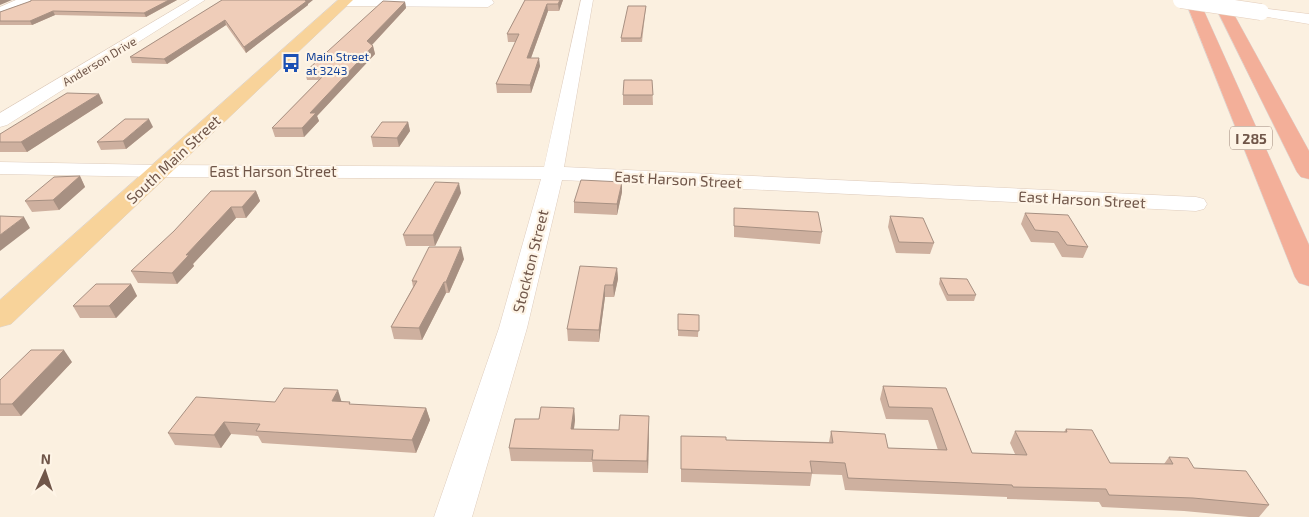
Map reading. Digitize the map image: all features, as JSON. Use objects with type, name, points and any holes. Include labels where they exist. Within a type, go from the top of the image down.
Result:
[{"type":"highway","name":"I 285","points":[[1192,0],[1309,277]]},
{"type":"highway","name":"I 285","points":[[1219,0],[1309,172]]},
{"type":"main road","name":"South Main Street","points":[[0,317],[345,1]]},
{"type":"street","points":[[0,12],[27,0]]},
{"type":"street","name":"Anderson Drive","points":[[0,121],[199,0]]},
{"type":"street","name":"Stockton Street","points":[[453,517],[513,328],[553,173],[587,0]]},
{"type":"street","points":[[1181,0],[1309,18]]},
{"type":"street","points":[[345,1],[488,3]]},
{"type":"street","name":"East Harson Street","points":[[0,168],[160,171],[553,173],[1196,204]]},
{"type":"building","points":[[31,0],[169,0],[144,13],[53,11],[30,21],[0,21],[0,12]]},
{"type":"building","points":[[222,0],[307,1],[244,47],[225,20],[164,59],[130,57]]},
{"type":"building","points":[[525,0],[560,0],[558,4],[547,4],[527,58],[539,58],[530,85],[496,84],[519,34],[507,34]]},
{"type":"building","points":[[383,1],[405,2],[367,41],[373,46],[310,113],[316,113],[302,128],[272,128],[327,72],[305,72]]},
{"type":"building","points":[[628,6],[646,6],[641,38],[621,38]]},
{"type":"building","points":[[624,80],[652,80],[653,95],[623,95]]},
{"type":"building","points":[[67,93],[99,94],[21,142],[0,142],[0,134]]},
{"type":"building","points":[[125,119],[149,119],[123,141],[97,142]]},
{"type":"building","points":[[382,122],[408,122],[397,138],[371,137]]},
{"type":"building","points":[[80,176],[53,200],[25,201],[54,177]]},
{"type":"building","points":[[581,180],[622,182],[617,204],[574,202]]},
{"type":"building","points":[[435,182],[459,183],[433,235],[403,235]]},
{"type":"building","points":[[211,191],[256,191],[242,207],[231,207],[186,255],[189,255],[172,273],[131,271],[174,231]]},
{"type":"building","points":[[734,208],[818,212],[822,232],[734,226]]},
{"type":"building","points":[[1025,213],[1068,215],[1088,247],[1067,245],[1058,232],[1035,230]]},
{"type":"building","points":[[0,216],[24,217],[0,235]]},
{"type":"building","points":[[890,216],[923,218],[934,243],[899,242]]},
{"type":"building","points":[[429,247],[461,247],[446,282],[444,282],[419,328],[391,327],[417,281],[412,281]]},
{"type":"building","points":[[580,266],[617,268],[613,285],[605,285],[599,330],[567,329]]},
{"type":"building","points":[[940,278],[967,279],[976,295],[948,295]]},
{"type":"building","points":[[96,284],[131,284],[109,306],[73,306]]},
{"type":"building","points":[[678,314],[699,315],[699,331],[678,330]]},
{"type":"building","points":[[31,350],[64,350],[12,404],[0,404],[0,380]]},
{"type":"building","points":[[883,386],[946,388],[972,453],[1027,455],[1015,431],[1067,432],[1066,429],[1092,430],[1110,463],[1173,464],[1169,457],[1188,458],[1194,468],[1246,471],[1269,505],[1193,498],[1109,495],[1106,489],[1013,487],[1012,485],[848,478],[845,463],[810,461],[812,473],[681,469],[681,436],[726,437],[726,440],[833,443],[831,431],[885,434],[888,448],[947,450],[932,408],[889,407]]},
{"type":"building","points":[[284,388],[338,390],[332,401],[350,402],[349,404],[426,408],[412,440],[256,431],[260,424],[224,422],[214,435],[168,433],[196,397],[275,402]]},
{"type":"building","points":[[541,407],[574,408],[571,429],[619,430],[620,415],[649,416],[647,461],[592,460],[593,450],[509,448],[515,419],[539,419]]},
{"type":"place","name":"Main Street at 3243","points":[[291,63]]}]
